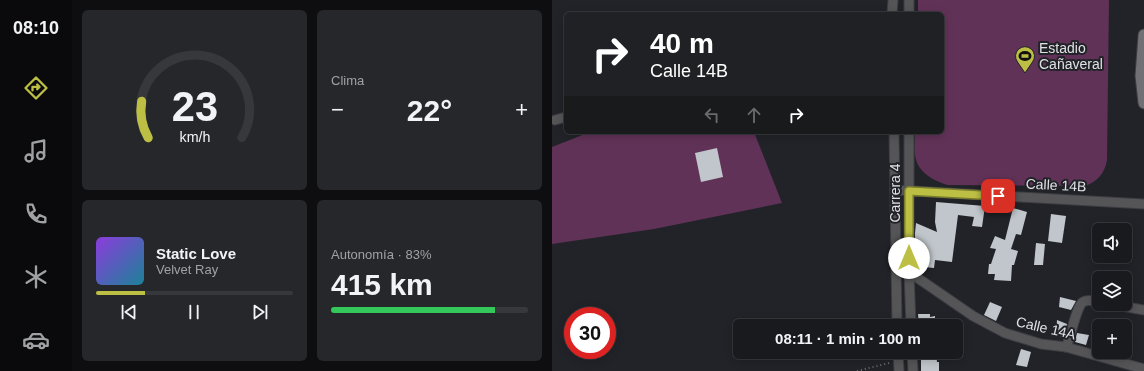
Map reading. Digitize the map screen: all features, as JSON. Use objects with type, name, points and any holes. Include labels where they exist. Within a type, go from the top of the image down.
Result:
[{"type":"main road","points":[[1144,35],[1141,76],[1144,103]]},
{"type":"street","points":[[892,12],[893,0]]},
{"type":"street","points":[[909,0],[909,12]]},
{"type":"street","points":[[555,120],[564,118]]},
{"type":"street","name":"Carrera 4","points":[[894,134],[897,319]]},
{"type":"street","name":"Carrera 4","points":[[909,134],[909,272],[911,319]]},
{"type":"street","name":"Calle 14B","points":[[895,190],[1144,204]]},
{"type":"street","name":"Calle 14A","points":[[909,272],[973,316],[1005,333],[1041,344],[1066,347],[1144,369]]},
{"type":"street","points":[[1066,347],[1078,308],[1083,302],[1092,301]]},
{"type":"street","points":[[1132,308],[1144,310]]},
{"type":"street","points":[[898,359],[899,371]]},
{"type":"street","points":[[912,359],[913,371]]},
{"type":"path","points":[[857,371],[890,359]]},
{"type":"shaded area","name":"Estadio Cañaveral","points":[[918,0],[1109,0],[1107,160],[1100,176],[1085,186],[948,185],[931,178],[926,174],[918,165],[916,160],[915,134],[944,134],[944,12],[918,12]]},
{"type":"shaded area","points":[[585,134],[755,134],[782,203],[654,229],[552,244],[552,147]]},
{"type":"building","points":[[717,148],[723,177],[701,182],[695,153]]},
{"type":"building","points":[[936,202],[985,206],[982,227],[972,226],[974,217],[958,215],[952,262],[935,260],[934,268],[915,266],[916,223],[937,232],[935,222]]},
{"type":"building","points":[[1013,208],[1027,212],[1021,235],[1016,234],[1011,249],[1018,251],[1014,265],[1012,265],[1011,281],[994,280],[995,274],[988,274],[989,264],[991,264],[996,249],[990,248],[995,236],[1005,240]]},
{"type":"building","points":[[1051,214],[1066,216],[1062,243],[1048,241]]},
{"type":"building","points":[[1036,243],[1045,244],[1043,265],[1034,265]]},
{"type":"building","points":[[1060,297],[1076,301],[1071,310],[1059,307]]},
{"type":"building","points":[[990,302],[1002,307],[996,321],[984,315]]},
{"type":"building","points":[[918,314],[930,314],[930,317],[935,316],[935,319],[918,319]]},
{"type":"building","points":[[1057,320],[1067,324],[1063,337],[1056,335]]},
{"type":"building","points":[[1077,333],[1089,335],[1086,345],[1075,342]]},
{"type":"building","points":[[1021,349],[1031,352],[1027,367],[1016,365]]},
{"type":"building","points":[[921,359],[937,359],[937,362],[939,362],[939,371],[921,371]]},
{"type":"place","name":"Estadio Cañaveral","points":[[1025,73]]},
{"type":"route","points":[[909,258],[909,191],[998,196]]}]
